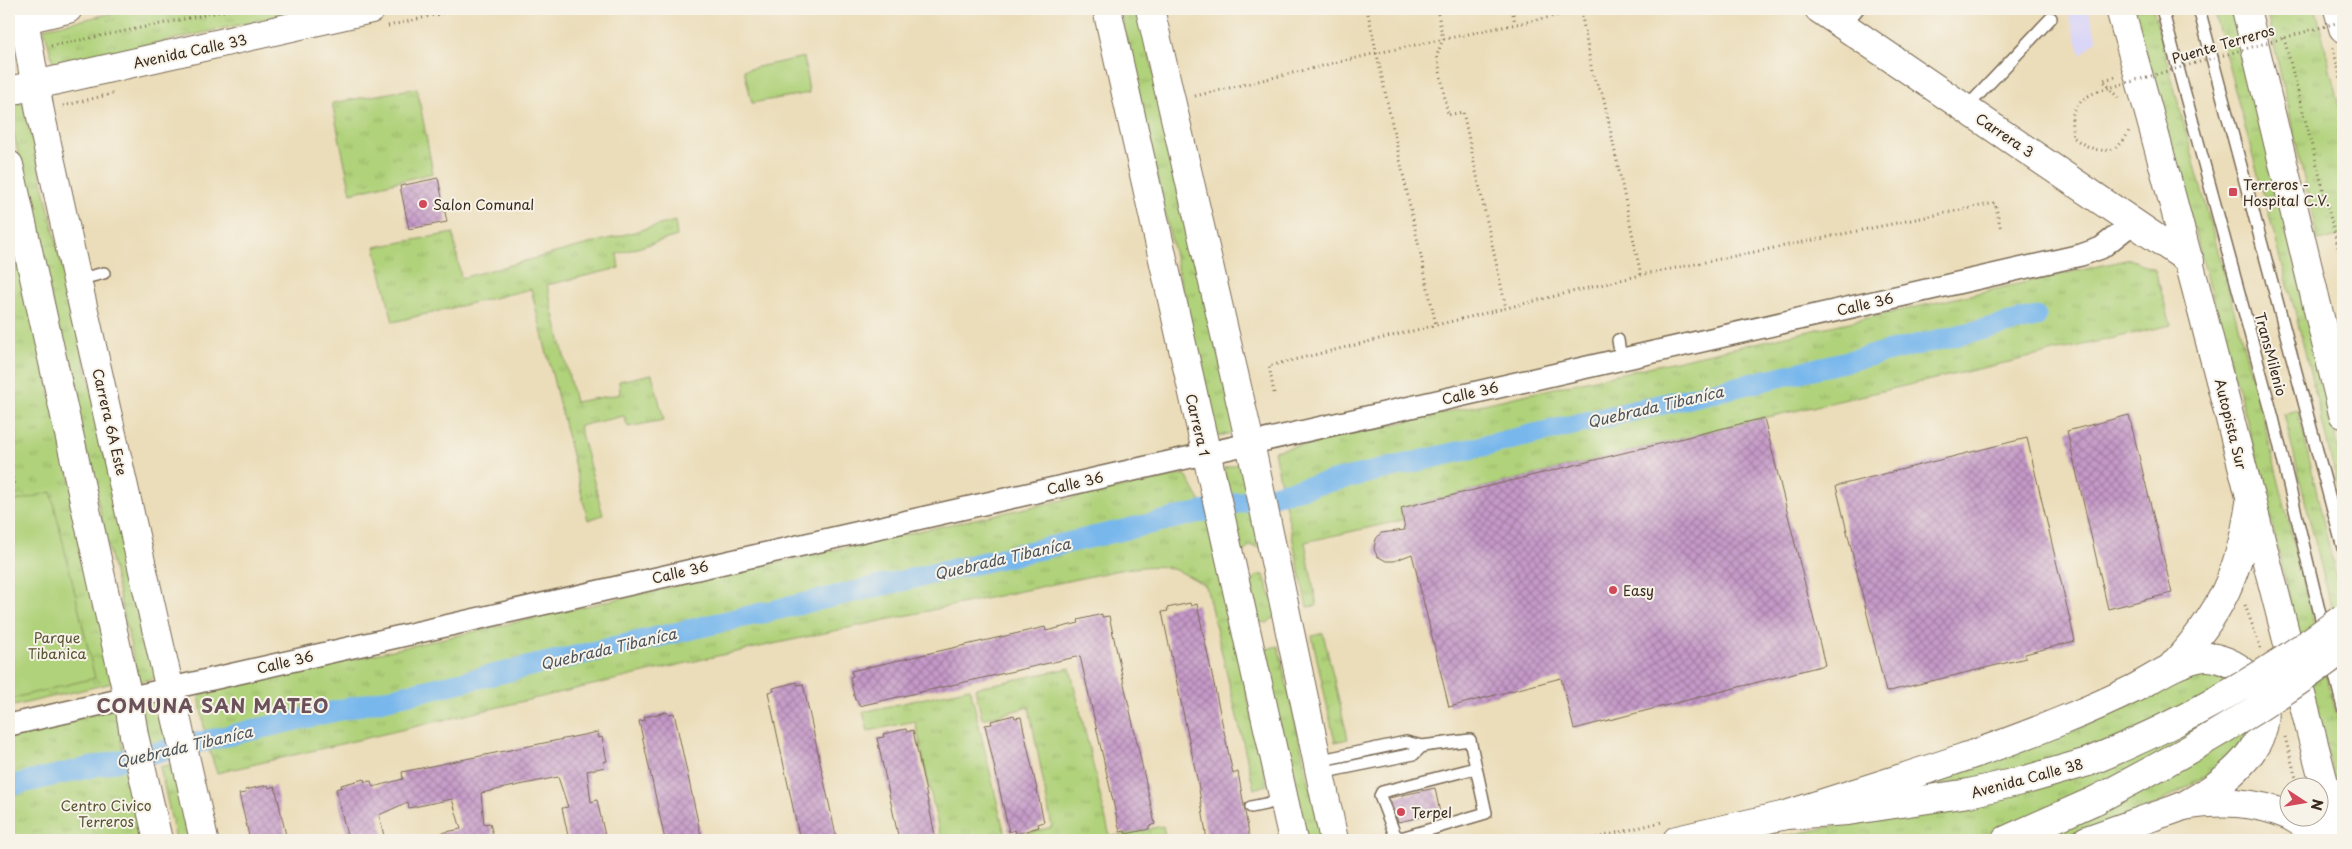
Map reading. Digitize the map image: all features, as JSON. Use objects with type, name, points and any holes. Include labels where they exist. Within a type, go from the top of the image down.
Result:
[{"type":"main road","points":[[14,19],[68,9]]},
{"type":"main road","name":"Avenida Calle 33","points":[[9,91],[370,9]]},
{"type":"main road","name":"Carrera 1","points":[[1107,9],[1120,105],[1205,453],[1292,840]]},
{"type":"main road","points":[[1150,9],[1250,443],[1334,840]]},
{"type":"main road","name":"Carrera 3","points":[[1820,9],[1851,17],[1966,108],[2190,262]]},
{"type":"main road","name":"Autopista Sur","points":[[2120,9],[2190,262],[2250,503],[2339,840]]},
{"type":"main road","points":[[2246,9],[2343,414]]},
{"type":"main road","points":[[2338,9],[2343,28]]},
{"type":"main road","name":"Carrera 6A Este","points":[[14,19],[29,51],[77,280],[204,840]]},
{"type":"main road","points":[[9,166],[158,840]]},
{"type":"main road","points":[[2171,668],[2203,631],[2216,611],[2233,577],[2244,541],[2250,503]]},
{"type":"main road","points":[[1236,590],[1243,568],[1255,562],[1263,562],[1269,565],[1278,578]]},
{"type":"main road","name":"Avenida Calle 38","points":[[1674,830],[1786,815],[1848,811],[1960,795],[2029,779],[2088,762],[2180,722],[2224,698],[2267,672],[2343,618]]},
{"type":"main road","points":[[1243,619],[1254,633],[1264,639],[1276,637],[1289,626]]},
{"type":"main road","points":[[2006,840],[2096,800],[2213,736],[2270,700],[2343,649]]},
{"type":"main road","points":[[1786,815],[1930,768],[2060,722],[2134,688],[2171,668],[2199,657],[2216,658],[2228,662],[2249,676],[2258,689],[2263,704],[2263,728],[2258,744],[2249,757],[2211,788],[2184,806]]},
{"type":"main road","points":[[2087,840],[2184,806],[2210,801],[2263,806],[2280,812]]},
{"type":"main road","points":[[2306,826],[2326,840]]},
{"type":"street","name":"Calle 36","points":[[9,725],[911,512],[1250,443],[1620,349],[2081,255],[2101,248],[2133,223]]},
{"type":"lane","name":"TransMilenio","points":[[2162,9],[2273,418],[2343,708]]},
{"type":"lane","name":"TransMilenio","points":[[2199,9],[2343,548]]},
{"type":"lane","points":[[1966,108],[2050,18]]},
{"type":"lane","points":[[77,280],[104,273]]},
{"type":"lane","points":[[1319,767],[1414,754],[1422,746],[1470,740],[1486,813],[1401,838],[1395,835],[1380,796],[1382,792],[1476,768]]},
{"type":"lane","points":[[1251,807],[1284,800]]},
{"type":"path","points":[[29,51],[234,9]]},
{"type":"path","points":[[1367,9],[1436,325]]},
{"type":"path","points":[[1437,9],[1443,39],[1437,54],[1448,115],[1463,112],[1506,308]]},
{"type":"path","points":[[1512,9],[1515,23]]},
{"type":"path","points":[[1195,96],[1377,53],[1589,9]]},
{"type":"path","points":[[1581,11],[1593,77],[1603,95],[1641,275]]},
{"type":"path","name":"Puente Terreros","points":[[2129,125],[2125,139],[2113,149],[2100,151],[2085,147],[2073,137],[2071,122],[2074,108],[2085,97],[2098,91],[2343,21]]},
{"type":"path","points":[[2284,38],[2343,266]]},
{"type":"path","points":[[2103,80],[2124,106]]},
{"type":"path","points":[[1274,393],[1269,366],[1641,275],[1995,203],[2001,230]]},
{"type":"path","points":[[9,458],[14,486]]},
{"type":"path","points":[[2233,577],[2259,643]]},
{"type":"path","points":[[1587,840],[1674,830]]},
{"type":"shaded area","points":[[2067,9],[2088,9],[2097,40],[2081,55]]},
{"type":"green space","points":[[133,9],[311,9],[54,66],[44,28]]},
{"type":"green space","points":[[1120,9],[1139,9],[1236,432],[1215,437]]},
{"type":"green space","points":[[2133,9],[2153,9],[2264,422],[2343,741],[2343,812],[2247,421]]},
{"type":"green space","points":[[2213,9],[2236,9],[2343,468],[2343,507],[2295,311]]},
{"type":"green space","points":[[2266,9],[2316,9],[2343,123],[2343,235],[2318,241]]},
{"type":"green space","points":[[804,57],[809,93],[752,103],[744,70]]},
{"type":"green space","points":[[417,88],[433,173],[351,193],[332,103]]},
{"type":"green space","points":[[24,103],[158,677],[139,682],[9,113],[9,104]]},
{"type":"green space","name":"Parque Tibanica","points":[[9,210],[116,682],[9,707]]},
{"type":"green space","points":[[675,221],[677,236],[617,254],[619,268],[547,285],[575,402],[620,394],[619,381],[652,374],[664,420],[628,427],[624,416],[579,426],[603,515],[588,520],[531,289],[393,322],[375,247],[453,233],[461,278]]},
{"type":"green space","points":[[2130,259],[2155,270],[2171,325],[1764,418],[1401,508],[1403,520],[1305,542],[1317,606],[1307,607],[1274,451]]},
{"type":"green space","points":[[2298,410],[2343,608],[2343,656],[2284,414]]},
{"type":"green space","points":[[1241,463],[1262,548],[1250,546],[1241,554],[1224,468]]},
{"type":"green space","points":[[1185,474],[1206,511],[1267,785],[1254,789],[1206,586],[1173,569],[1155,566],[1119,570],[708,658],[217,773],[206,741],[199,694],[891,537]]},
{"type":"green space","points":[[51,492],[95,678],[9,699],[9,503]]},
{"type":"green space","points":[[1258,575],[1264,575],[1277,615],[1267,623],[1260,622],[1257,617],[1250,583]]},
{"type":"green space","points":[[1323,633],[1348,739],[1335,742],[1312,636]]},
{"type":"green space","points":[[1278,646],[1322,840],[1306,840],[1262,650]]},
{"type":"green space","points":[[1070,668],[1110,837],[1163,826],[1166,840],[941,840],[915,721],[868,731],[863,712],[970,688],[1006,839],[1052,827],[1029,707],[982,719],[975,688]]},
{"type":"green space","points":[[2181,676],[2233,679],[2247,704],[2250,727],[2244,741],[2230,758],[2202,778],[2155,805],[2106,825],[2061,840],[2035,840],[2003,830],[1982,840],[1763,840],[1857,822],[1968,782],[1902,790],[2045,742],[2080,728],[2115,713]]},
{"type":"green space","points":[[162,700],[170,739],[143,746],[134,706]]},
{"type":"green space","name":"Centro Civico Terreros","points":[[115,709],[140,840],[9,840],[9,734]]},
{"type":"green space","points":[[185,761],[201,840],[176,840],[160,767]]},
{"type":"building","name":"Salon Comunal","points":[[438,178],[447,222],[409,229],[400,186]]},
{"type":"building","points":[[2129,415],[2172,593],[2108,609],[2067,431]]},
{"type":"building","name":"Easy","points":[[1764,418],[1825,665],[1574,729],[1561,678],[1449,707],[1412,554],[1394,561],[1386,561],[1377,556],[1374,549],[1376,539],[1381,533],[1405,530],[1401,508]]},
{"type":"building","points":[[2027,438],[2075,641],[2025,654],[2026,658],[1886,692],[1836,486]]},
{"type":"building","points":[[1190,603],[1191,606],[1197,604],[1233,774],[1238,772],[1250,840],[1207,840],[1198,783],[1162,612],[1168,611],[1167,608]]},
{"type":"building","points":[[1102,614],[1102,617],[1109,616],[1155,824],[1149,826],[1149,829],[1126,834],[1125,831],[1120,832],[1080,656],[859,706],[857,700],[855,700],[850,677],[853,676],[851,671],[1045,627],[1046,631],[1079,623],[1078,620]]},
{"type":"building","points":[[797,682],[797,685],[803,684],[837,840],[800,840],[768,692],[774,691],[773,688]]},
{"type":"building","points":[[667,712],[668,714],[674,713],[702,840],[665,840],[639,721],[645,720],[644,717]]},
{"type":"building","points":[[1014,715],[1015,718],[1021,717],[1044,822],[1038,824],[1039,827],[1016,834],[1015,830],[1009,832],[985,725],[992,724],[991,721]]},
{"type":"building","points":[[906,729],[907,732],[913,730],[936,840],[899,840],[877,738],[884,737],[883,734]]},
{"type":"building","points":[[598,732],[599,738],[602,737],[607,761],[603,762],[605,767],[587,771],[591,802],[597,800],[606,840],[569,840],[562,808],[568,807],[558,777],[481,793],[484,824],[490,823],[494,840],[442,840],[441,833],[461,829],[452,799],[409,808],[408,802],[379,815],[385,840],[348,840],[336,789],[342,787],[341,785],[364,779],[365,782],[371,781],[373,787],[403,779],[402,772]]},
{"type":"building","points":[[268,785],[269,788],[275,786],[287,840],[250,840],[239,794],[246,793],[245,790]]},
{"type":"building","points":[[1435,788],[1440,813],[1398,822],[1389,798]]},
{"type":"waterway","name":"Quebrada Tibaníca","points":[[1273,495],[2036,317]]},
{"type":"waterway","name":"Quebrada Tibaníca","points":[[1230,505],[1250,500]]},
{"type":"waterway","name":"Quebrada Tibaníca","points":[[9,786],[1206,511]]},
{"type":"place","name":"Terreros - Hospital C.V.","points":[[2233,192]]},
{"type":"place","name":"Salon Comunal","points":[[423,204]]},
{"type":"place","name":"Easy","points":[[1613,590]]},
{"type":"place","name":"Terpel","points":[[1401,812]]},
{"type":"district","name":"COMUNA SAN MATEO","points":[[213,705]]}]
